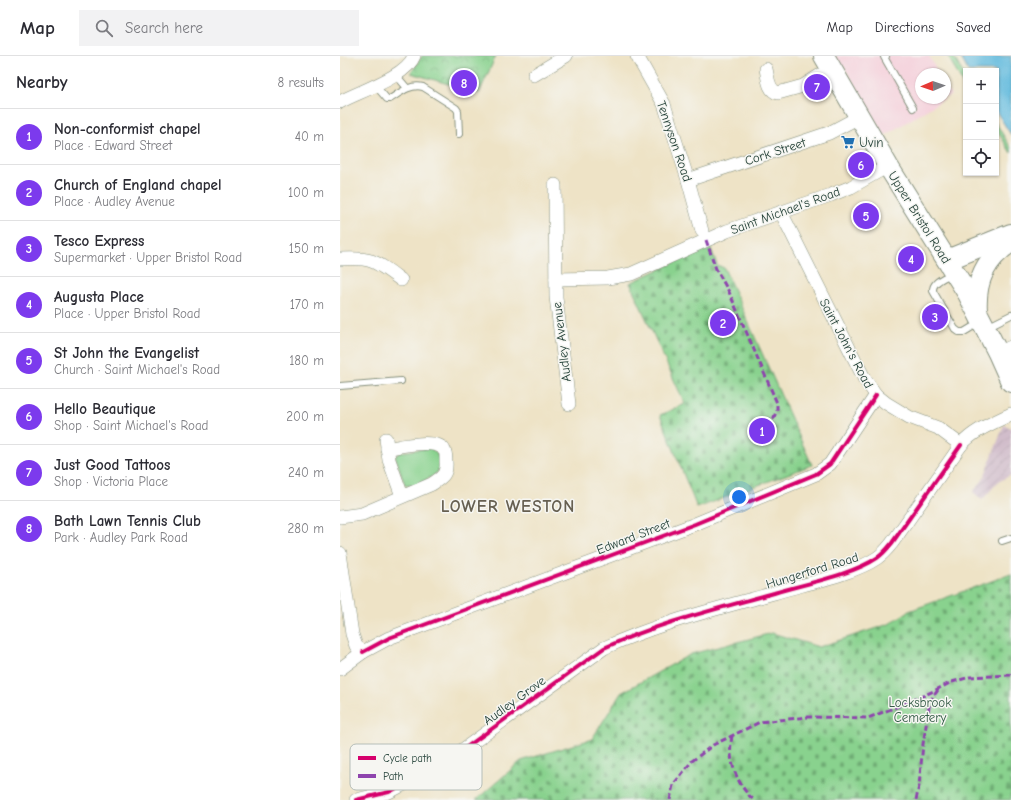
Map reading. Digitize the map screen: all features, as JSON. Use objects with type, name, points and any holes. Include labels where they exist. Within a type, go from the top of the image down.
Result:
[{"type":"main road","name":"Upper Bristol Road","points":[[827,62],[888,166],[951,266],[981,320],[1004,350],[1011,382]]},
{"type":"main road","points":[[951,266],[1011,234]]},
{"type":"main road","points":[[981,320],[977,289],[981,274],[993,258],[1011,242]]},
{"type":"street","points":[[340,102],[396,74],[412,61],[414,56]]},
{"type":"street","points":[[534,76],[566,56]]},
{"type":"street","name":"Tennyson Road","points":[[636,56],[664,104],[688,180],[703,236]]},
{"type":"street","points":[[766,69],[771,88],[774,92],[778,93],[803,86],[827,62]]},
{"type":"street","name":"Cork Street","points":[[688,180],[829,133],[859,117]]},
{"type":"street","name":"Saint Michael's Road","points":[[703,236],[727,231],[851,186],[888,166]]},
{"type":"street","name":"Audley Avenue","points":[[555,185],[556,297],[569,404]]},
{"type":"street","name":"Saint John's Road","points":[[781,212],[864,378],[876,395],[909,417],[938,428],[961,445]]},
{"type":"street","points":[[556,279],[608,278],[626,276],[703,236]]},
{"type":"street","points":[[340,259],[364,258],[381,264],[401,280]]},
{"type":"street","name":"Edward Street","points":[[340,669],[363,652],[389,638],[695,524],[816,474],[830,464],[876,395]]},
{"type":"street","points":[[961,445],[968,437],[976,432],[1011,414]]},
{"type":"street","points":[[340,517],[362,514],[432,484],[441,478],[446,471],[446,460],[444,449],[438,444],[428,443],[398,446],[386,444],[389,460],[402,496]]},
{"type":"street","name":"Hungerford Road","points":[[686,618],[841,574],[868,564],[879,557],[892,543],[961,445]]},
{"type":"street","points":[[341,560],[352,634],[356,646],[363,652]]},
{"type":"street","name":"Audley Grove","points":[[471,744],[604,648],[628,636],[686,618]]},
{"type":"street","name":"Audley Grove","points":[[356,800],[393,790]]},
{"type":"lane","points":[[886,56],[884,57],[913,108]]},
{"type":"lane","points":[[396,74],[407,88]]},
{"type":"lane","points":[[374,85],[387,99],[390,99],[407,88],[418,85],[424,87],[456,108],[458,111],[459,134]]},
{"type":"lane","points":[[951,266],[934,284],[933,291],[955,329],[959,332],[964,332],[981,320],[1011,315]]},
{"type":"lane","points":[[340,386],[401,381]]},
{"type":"lane","points":[[1002,541],[1011,538]]},
{"type":"shaded area","points":[[834,56],[929,56],[936,68],[915,68],[915,104],[936,104],[884,136],[844,67],[840,69]]},
{"type":"shaded area","points":[[1004,425],[1011,428],[1011,475],[998,482],[982,500],[973,492],[983,480]]},
{"type":"green space","points":[[422,56],[496,56],[479,93],[411,73]]},
{"type":"green space","points":[[948,56],[953,56],[963,73],[963,84]]},
{"type":"green space","points":[[999,128],[1011,148],[1011,153],[999,134]]},
{"type":"green space","points":[[710,246],[717,265],[724,268],[812,465],[697,508],[660,415],[685,404],[630,283]]},
{"type":"green space","points":[[430,448],[436,452],[440,459],[440,466],[437,473],[417,484],[411,486],[405,485],[395,456],[401,452]]},
{"type":"green space","name":"Locksbrook Cemetery","points":[[1011,574],[1011,800],[476,800],[521,761],[592,739],[621,693],[691,654],[772,633],[819,647],[889,624],[909,611]]},
{"type":"water","points":[[960,56],[1011,56],[1011,135],[999,116],[999,68],[966,68]]},
{"type":"marked path","points":[[706,240],[716,269],[729,292],[777,403],[777,409],[772,423]]},
{"type":"marked path","points":[[670,800],[673,785],[692,761],[713,745],[760,722],[808,717],[868,718],[919,698],[952,682],[970,677],[1011,675]]},
{"type":"marked path","points":[[916,800],[930,701],[938,690]]},
{"type":"marked path","points":[[732,736],[732,761],[738,780],[745,791],[754,800]]},
{"type":"cycle path","points":[[363,652],[389,638],[695,524],[816,474],[830,464],[876,395]]},
{"type":"cycle path","points":[[471,744],[604,648],[645,631],[688,617],[841,574],[867,564],[877,558],[892,543],[961,445]]},
{"type":"cycle path","points":[[356,800],[393,790]]},
{"type":"place","name":"Bath Lawn Tennis Club","points":[[464,83]]},
{"type":"place","name":"Just Good Tattoos","points":[[817,87]]},
{"type":"place","name":"Uvin","points":[[848,142]]},
{"type":"place","name":"Hello Beautique","points":[[861,165]]},
{"type":"place","name":"St John the Evangelist","points":[[866,216]]},
{"type":"place","name":"Augusta Place","points":[[911,259]]},
{"type":"place","name":"Tesco Express","points":[[935,317]]},
{"type":"place","name":"Church of England chapel","points":[[723,323]]},
{"type":"place","name":"Non-conformist chapel","points":[[762,431]]},
{"type":"district","name":"LOWER WESTON","points":[[508,506]]}]
